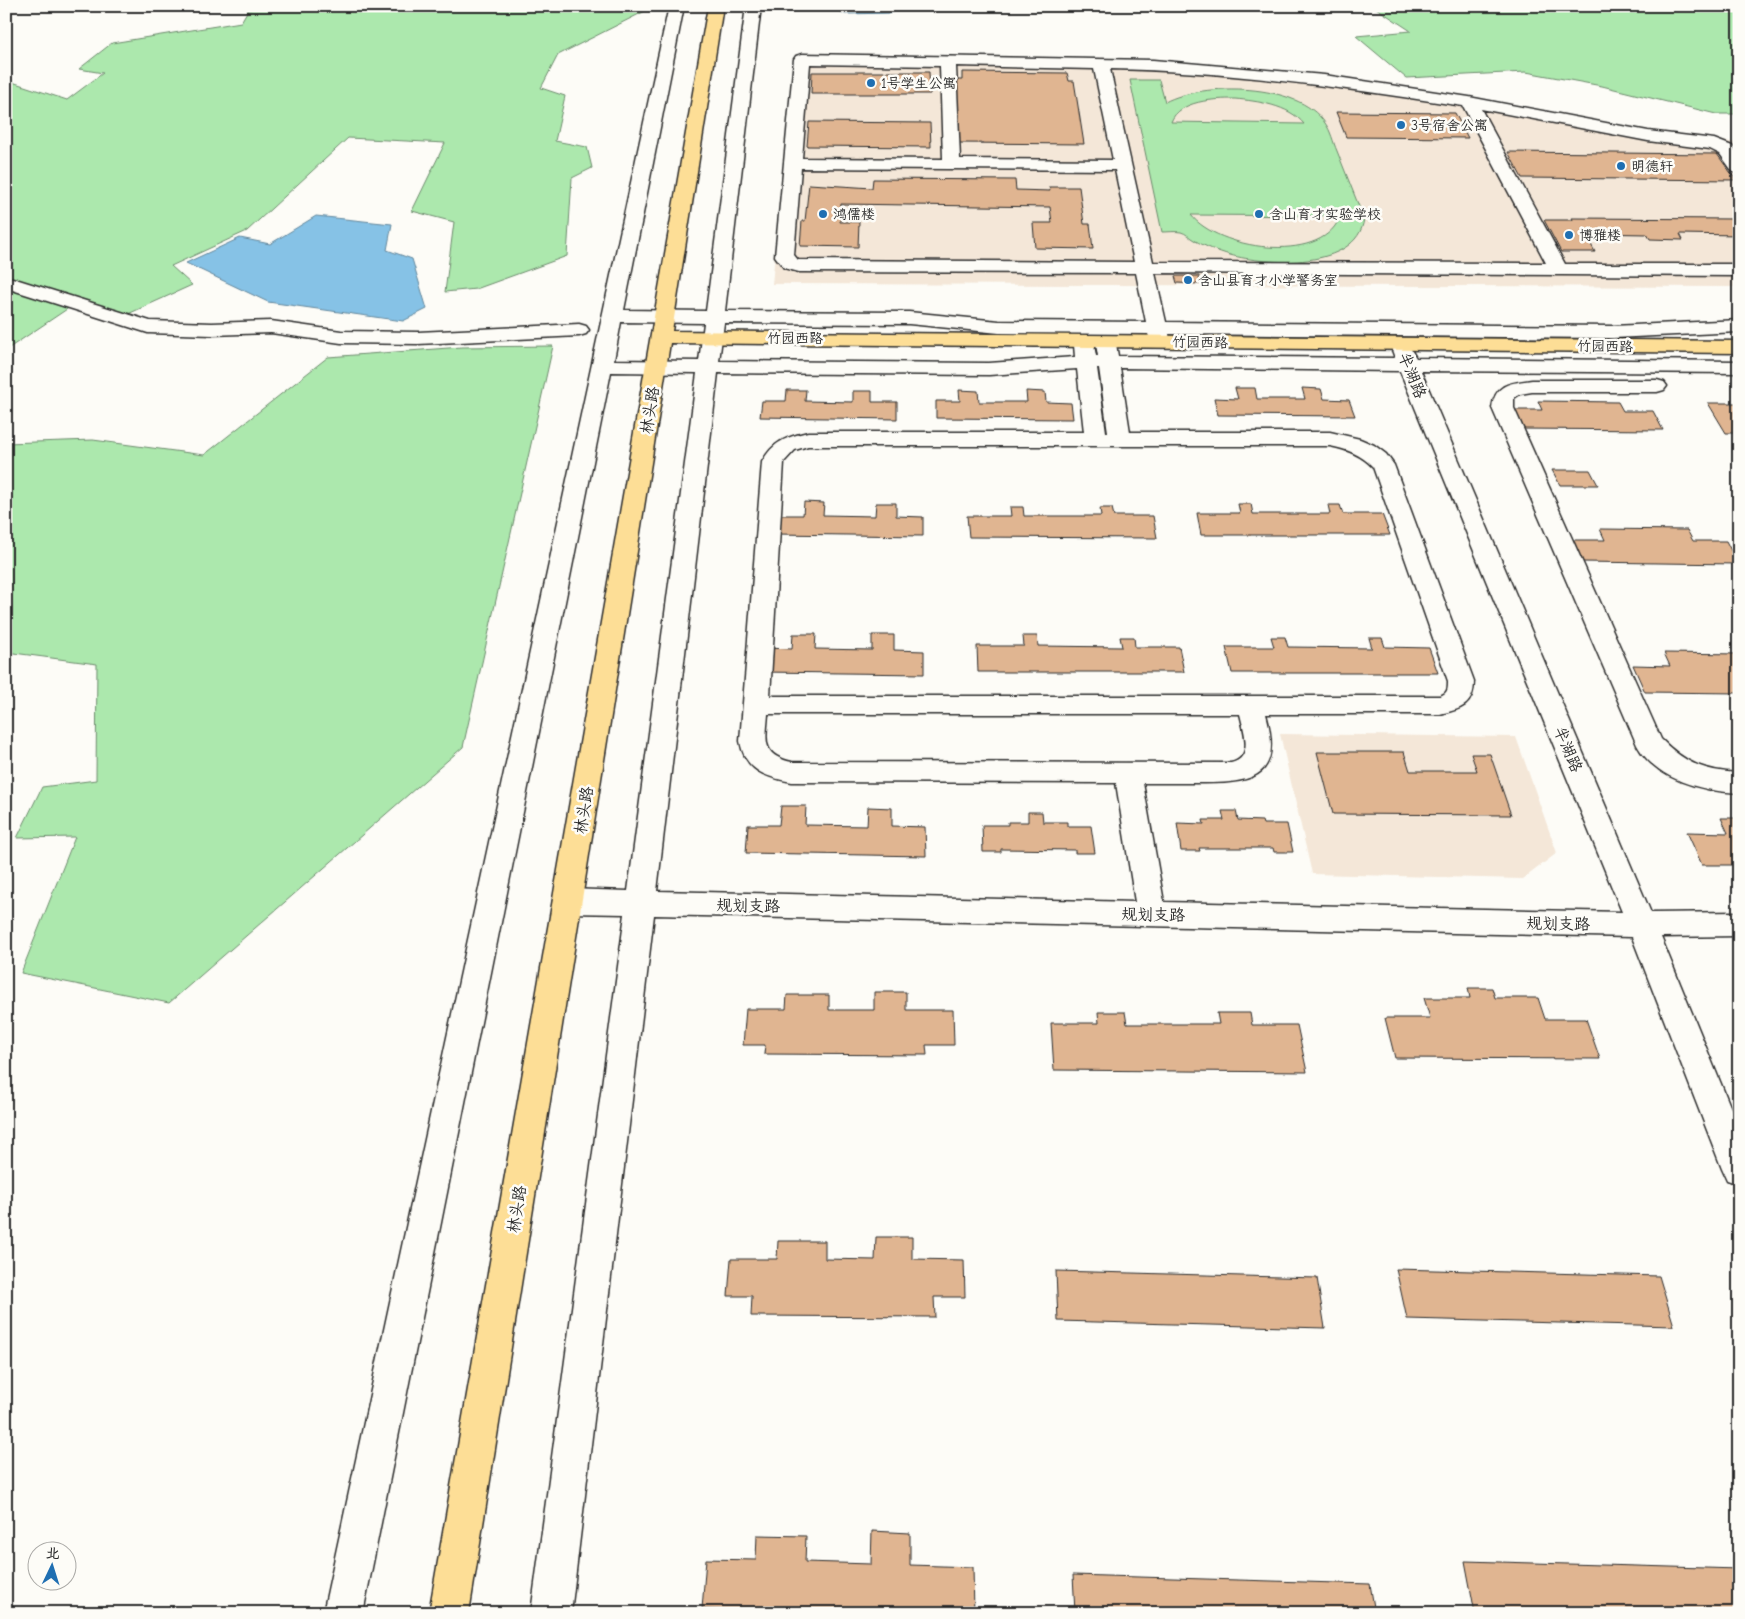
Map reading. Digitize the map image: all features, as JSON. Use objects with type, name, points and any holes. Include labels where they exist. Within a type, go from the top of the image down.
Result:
[{"type":"main road","name":"林头路","points":[[449,1613],[716,6]]},
{"type":"main road","name":"竹园西路","points":[[663,327],[714,327],[1084,341],[1401,346],[1739,347]]},
{"type":"street","points":[[343,1613],[677,6]]},
{"type":"street","points":[[551,1613],[754,6]]},
{"type":"street","points":[[1739,168],[1726,150],[1719,146],[1648,136],[1470,102],[1324,80],[1153,65],[802,59],[784,256],[792,264],[1144,268],[1739,270]]},
{"type":"street","points":[[948,62],[952,164]]},
{"type":"street","points":[[1101,64],[1160,342]]},
{"type":"street","points":[[1470,102],[1559,270]]},
{"type":"street","points":[[792,163],[1122,165]]},
{"type":"street","points":[[6,282],[148,327],[212,329],[271,327],[341,338],[418,338],[579,330]]},
{"type":"street","points":[[612,316],[663,327]]},
{"type":"street","points":[[714,327],[909,318],[999,327],[1401,346],[1739,367]]},
{"type":"street","points":[[602,366],[989,369],[1086,362],[1401,346],[1710,326],[1739,326]]},
{"type":"street","points":[[1084,341],[1096,439]]},
{"type":"street","points":[[1106,341],[1120,439]]},
{"type":"street","name":"半湖路","points":[[1401,346],[1642,925],[1739,1169]]},
{"type":"street","points":[[1739,386],[1532,386],[1514,389],[1504,396],[1503,408],[1650,745],[1664,761],[1688,775],[1718,782],[1739,782]]},
{"type":"street","points":[[756,705],[1251,705],[1440,705],[1454,701],[1461,692],[1461,681],[1382,465],[1376,456],[1362,447],[1330,439],[808,439],[795,441],[783,447],[773,462],[753,743],[756,755],[764,765],[777,770],[792,772],[1231,773],[1247,769],[1257,760],[1260,751],[1251,705]]},
{"type":"street","points":[[1128,773],[1151,914]]},
{"type":"street","name":"规划支路","points":[[568,901],[1642,925],[1739,924]]},
{"type":"shaded area","name":"含山育才实验学校","points":[[795,55],[1152,61],[1506,104],[1651,132],[1739,143],[1739,287],[772,284]]},
{"type":"shaded area","points":[[1280,734],[1516,737],[1557,853],[1523,879],[1312,874]]},
{"type":"green space","points":[[260,6],[655,6],[558,55],[541,88],[565,96],[555,141],[587,147],[592,168],[572,178],[567,256],[476,289],[445,292],[454,222],[412,211],[445,143],[348,138],[247,231],[171,266],[192,285],[117,319],[82,299],[6,350],[6,80],[67,100],[103,73],[79,69],[112,43],[241,22],[248,10]]},
{"type":"green space","points":[[1373,6],[1739,6],[1739,114],[1716,114],[1602,86],[1526,72],[1406,78],[1356,36],[1411,31]]},
{"type":"green space","points":[[1130,80],[1159,80],[1165,102],[1182,95],[1202,91],[1225,89],[1249,90],[1273,93],[1294,100],[1312,110],[1329,129],[1364,219],[1358,236],[1345,248],[1308,260],[1265,261],[1230,255],[1203,245],[1183,233],[1162,232]],"holes":[[[1235,99],[1281,108],[1290,112],[1304,124],[1171,122],[1175,115],[1189,105],[1208,100]],[[1191,215],[1339,216],[1339,219],[1328,233],[1311,243],[1290,247],[1267,247],[1244,243],[1222,236],[1204,227]]]},
{"type":"green space","points":[[553,346],[463,747],[169,1003],[21,973],[75,837],[17,838],[42,787],[96,780],[97,664],[6,652],[6,443],[93,440],[204,455],[328,357],[462,347]]},
{"type":"water","points":[[828,6],[915,6],[890,13],[845,14]]},
{"type":"water","points":[[316,216],[392,224],[387,250],[412,259],[427,309],[403,321],[268,302],[186,263],[240,238],[270,244]]},
{"type":"building","name":"1号学生公寓","points":[[812,72],[929,72],[930,94],[811,94]]},
{"type":"building","points":[[962,72],[1067,73],[1069,81],[1074,81],[1084,144],[959,143],[956,80],[962,80]]},
{"type":"building","name":"3号宿舍公寓","points":[[1336,112],[1455,113],[1468,138],[1346,137]]},
{"type":"building","points":[[809,122],[930,123],[931,147],[807,146]]},
{"type":"building","name":"明德轩","points":[[1508,152],[1717,154],[1736,180],[1522,178]]},
{"type":"building","name":"鸿儒楼","points":[[873,179],[1015,180],[1016,190],[1050,191],[1049,187],[1079,187],[1084,224],[1090,224],[1093,249],[1035,248],[1033,223],[1052,223],[1050,207],[841,204],[840,222],[859,222],[858,247],[800,246],[802,221],[805,221],[809,184],[872,188]]},
{"type":"building","name":"博雅楼","points":[[1572,218],[1736,219],[1739,222],[1739,235],[1680,234],[1683,240],[1650,239],[1647,234],[1585,233],[1595,252],[1561,252],[1544,220],[1573,220]]},
{"type":"building","name":"含山县育才小学警务室","points":[[1175,276],[1199,276],[1200,284],[1177,283]]},
{"type":"building","points":[[1235,388],[1255,388],[1257,399],[1305,399],[1302,388],[1321,389],[1324,399],[1349,400],[1355,416],[1218,415],[1214,398],[1238,399]]},
{"type":"building","points":[[787,390],[806,390],[805,401],[853,402],[853,391],[872,391],[872,402],[897,402],[897,419],[760,417],[762,401],[786,401]]},
{"type":"building","points":[[959,390],[978,391],[979,402],[1027,402],[1026,391],[1045,392],[1046,402],[1071,403],[1073,419],[936,418],[936,401],[960,401]]},
{"type":"building","points":[[1538,401],[1618,402],[1623,411],[1653,411],[1663,430],[1520,429],[1512,410],[1542,410]]},
{"type":"building","points":[[1708,403],[1739,403],[1739,433],[1726,433]]},
{"type":"building","points":[[1552,470],[1590,470],[1598,485],[1560,485]]},
{"type":"building","points":[[804,502],[824,503],[823,515],[875,516],[876,503],[896,503],[896,516],[923,517],[923,536],[775,534],[777,515],[803,515]]},
{"type":"building","points":[[1238,504],[1251,504],[1253,514],[1330,514],[1328,505],[1340,505],[1343,514],[1382,514],[1390,535],[1201,535],[1197,513],[1240,513]]},
{"type":"building","points":[[1010,507],[1023,507],[1024,516],[1101,516],[1100,508],[1112,508],[1114,516],[1153,516],[1157,538],[969,537],[967,516],[1011,516]]},
{"type":"building","points":[[1600,529],[1687,530],[1693,541],[1726,541],[1738,564],[1581,562],[1571,540],[1605,540]]},
{"type":"building","points":[[793,634],[816,634],[815,649],[872,650],[872,635],[894,635],[894,650],[924,651],[924,674],[762,672],[764,648],[792,649]]},
{"type":"building","points":[[1023,636],[1037,636],[1038,646],[1122,647],[1120,637],[1134,637],[1135,647],[1179,647],[1184,672],[978,672],[977,646],[1024,646]]},
{"type":"building","points":[[1271,637],[1285,637],[1288,647],[1372,648],[1369,638],[1382,638],[1385,647],[1429,648],[1438,673],[1232,673],[1226,647],[1274,647]]},
{"type":"building","points":[[1664,653],[1739,654],[1739,693],[1645,692],[1633,665],[1670,666]]},
{"type":"building","points":[[1317,752],[1404,752],[1410,771],[1477,771],[1471,754],[1490,754],[1511,815],[1333,814]]},
{"type":"building","points":[[781,806],[806,806],[805,825],[867,826],[868,807],[892,808],[892,826],[925,827],[926,856],[746,853],[748,825],[779,825]]},
{"type":"building","points":[[1222,811],[1236,811],[1238,820],[1262,821],[1263,824],[1287,824],[1293,852],[1274,852],[1273,848],[1199,848],[1200,851],[1181,851],[1177,823],[1204,824],[1203,820],[1224,820]]},
{"type":"building","points":[[1028,812],[1042,812],[1043,822],[1067,822],[1067,826],[1091,826],[1095,853],[1075,853],[1075,850],[1001,849],[1001,852],[983,852],[982,825],[1008,825],[1008,822],[1028,822]]},
{"type":"building","points":[[1721,818],[1739,818],[1739,865],[1702,865],[1687,832],[1728,833]]},
{"type":"building","points":[[1468,988],[1492,988],[1495,998],[1538,998],[1545,1019],[1586,1019],[1600,1059],[1395,1058],[1385,1018],[1430,1018],[1424,998],[1470,998]]},
{"type":"building","points":[[874,992],[906,992],[906,1010],[953,1010],[954,1045],[926,1045],[927,1055],[764,1054],[765,1045],[743,1045],[746,1009],[786,1009],[787,995],[829,995],[829,1010],[874,1010]]},
{"type":"building","points":[[1098,1012],[1125,1012],[1127,1024],[1219,1024],[1217,1013],[1250,1013],[1252,1025],[1297,1025],[1307,1072],[1054,1070],[1051,1023],[1099,1023]]},
{"type":"building","points":[[876,1237],[912,1237],[912,1259],[964,1260],[965,1297],[934,1297],[935,1317],[751,1316],[752,1296],[728,1296],[731,1259],[777,1259],[778,1241],[825,1241],[825,1259],[875,1260]]},
{"type":"building","points":[[1396,1269],[1659,1276],[1674,1326],[1407,1319]]},
{"type":"building","points":[[1056,1271],[1317,1278],[1325,1328],[1058,1321]]},
{"type":"building","points":[[872,1531],[910,1533],[910,1565],[973,1567],[974,1613],[729,1613],[729,1610],[702,1609],[706,1559],[756,1560],[757,1535],[806,1536],[805,1562],[871,1564]]},
{"type":"building","points":[[1465,1561],[1739,1569],[1739,1613],[1475,1613]]},
{"type":"building","points":[[1073,1575],[1370,1584],[1375,1613],[1075,1613]]},
{"type":"place","name":"1号学生公寓","points":[[871,83]]},
{"type":"place","name":"3号宿舍公寓","points":[[1401,125]]},
{"type":"place","name":"明德轩","points":[[1621,166]]},
{"type":"place","name":"鸿儒楼","points":[[823,214]]},
{"type":"place","name":"含山育才实验学校","points":[[1259,214]]},
{"type":"place","name":"博雅楼","points":[[1569,235]]},
{"type":"place","name":"含山县育才小学警务室","points":[[1188,280]]}]
